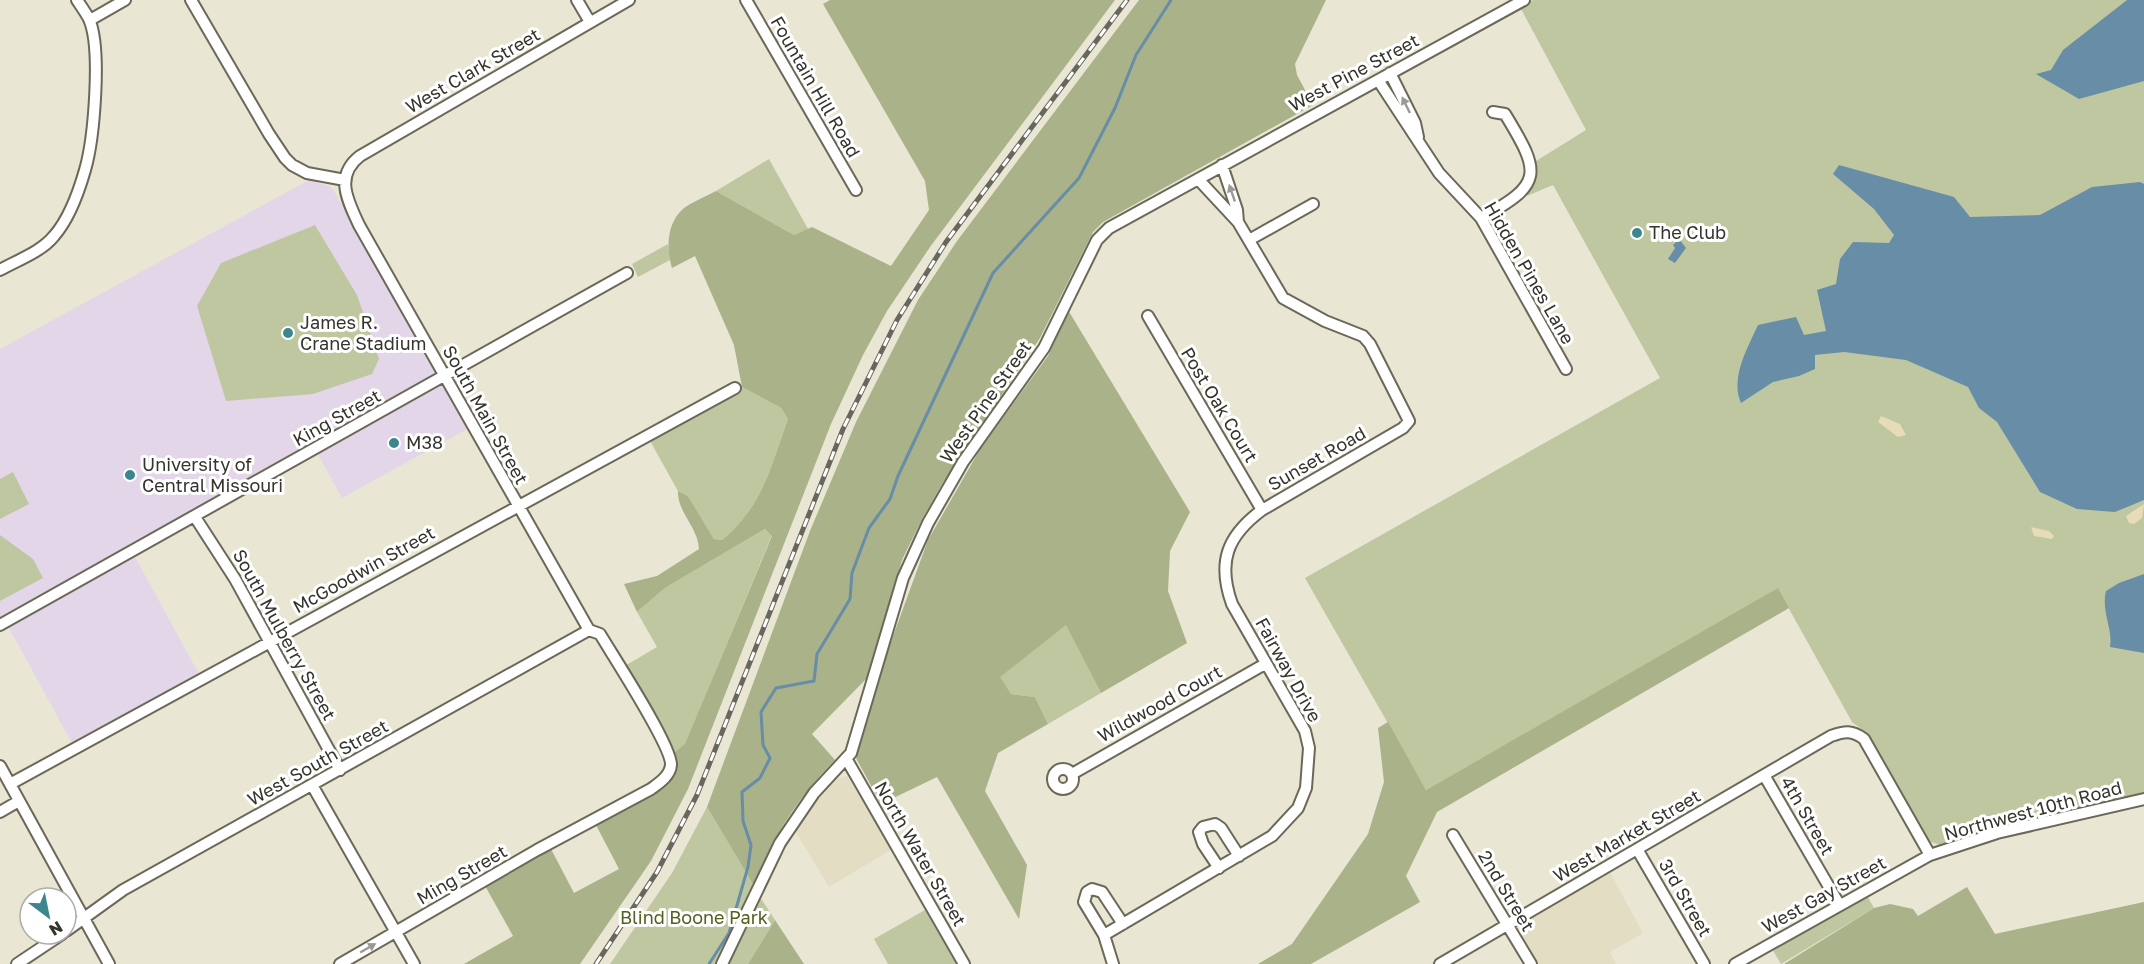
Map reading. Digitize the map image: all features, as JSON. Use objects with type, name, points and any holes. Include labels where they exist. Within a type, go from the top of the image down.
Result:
[{"type":"street","points":[[0,270],[46,244],[56,234],[85,169],[91,133],[96,63],[90,20],[77,0]]},
{"type":"street","points":[[90,20],[125,0]]},
{"type":"street","points":[[191,0],[285,158],[292,165],[307,173],[345,180]]},
{"type":"street","points":[[577,0],[590,22]]},
{"type":"street","name":"West Clark Street","points":[[345,180],[349,167],[360,156],[629,0]]},
{"type":"street","name":"Fountain Hill Road","points":[[746,0],[856,190]]},
{"type":"street","name":"West Pine Street","points":[[722,964],[780,843],[810,798],[847,760],[861,728],[903,578],[928,524],[963,462],[1044,348],[1097,240],[1109,228],[1524,0]]},
{"type":"street","name":"Hidden Pines Lane","points":[[1390,73],[1415,123],[1418,138]]},
{"type":"street","name":"Hidden Pines Lane","points":[[1378,80],[1439,173],[1481,218],[1566,369]]},
{"type":"street","points":[[1481,218],[1517,197],[1528,184],[1531,176],[1531,166],[1524,147],[1504,114],[1493,112]]},
{"type":"street","points":[[1222,165],[1237,210],[1238,222]]},
{"type":"street","points":[[1198,179],[1238,222]]},
{"type":"street","name":"South Main Street","points":[[345,180],[346,198],[359,225],[517,506],[589,630],[600,634],[663,742],[671,763],[663,780],[602,818]]},
{"type":"street","points":[[1249,240],[1313,204]]},
{"type":"street","name":"Sunset Road","points":[[1238,222],[1283,298],[1325,321],[1363,336],[1370,344],[1408,420],[1403,428],[1262,510]]},
{"type":"street","name":"King Street","points":[[0,625],[627,273]]},
{"type":"street","name":"Post Oak Court","points":[[1148,316],[1262,510]]},
{"type":"street","name":"McGoodwin Street","points":[[10,784],[735,388]]},
{"type":"street","name":"Fairway Drive","points":[[1104,935],[1272,836],[1286,824],[1298,808],[1306,788],[1310,748],[1305,731],[1265,664],[1232,604],[1226,588],[1225,571],[1232,539],[1245,523],[1262,510]]},
{"type":"street","name":"South Mulberry Street","points":[[195,517],[229,570],[340,770]]},
{"type":"street","name":"West South Street","points":[[78,923],[123,890],[589,630]]},
{"type":"street","name":"Wildwood Court","points":[[1072,774],[1265,664]]},
{"type":"street","name":"West Market Street","points":[[1440,964],[1831,736],[1853,731],[1864,738],[1930,855]]},
{"type":"street","name":"North Water Street","points":[[847,760],[964,964]]},
{"type":"street","points":[[0,766],[109,964]]},
{"type":"street","name":"4th Street","points":[[1764,775],[1839,904]]},
{"type":"street","points":[[312,785],[414,964]]},
{"type":"street","name":"Northwest 10th Road","points":[[1930,855],[1997,833],[2144,799]]},
{"type":"street","points":[[0,812],[19,801]]},
{"type":"street","name":"Ming Street","points":[[340,964],[537,850],[602,818]]},
{"type":"street","points":[[1219,867],[1201,839],[1199,832],[1203,827],[1215,824],[1221,828],[1239,856]]},
{"type":"street","name":"2nd Street","points":[[1453,835],[1531,964]]},
{"type":"street","name":"3rd Street","points":[[1637,849],[1704,964]]},
{"type":"street","name":"West Gay Street","points":[[1735,964],[1930,855]]},
{"type":"street","points":[[1113,964],[1104,935],[1084,902],[1087,892],[1092,889],[1102,892],[1123,924]]},
{"type":"street","points":[[17,964],[44,946]]},
{"type":"shaded area","name":"University of Central Missouri","points":[[309,180],[329,186],[334,191],[469,428],[342,498],[313,445],[129,546],[199,674],[72,743],[3,617],[0,618],[0,349]]},
{"type":"shaded area","points":[[847,776],[891,850],[829,887],[794,829],[812,801],[833,780]]},
{"type":"shaded area","points":[[1608,869],[1643,933],[1610,952],[1616,964],[1537,964],[1518,932],[1517,924]]},
{"type":"green space","points":[[830,0],[1115,0],[930,247],[887,311],[863,355],[831,424],[688,789],[651,861],[580,964],[464,964],[513,936],[484,884],[551,849],[574,893],[619,869],[596,825],[652,794],[675,766],[674,753],[685,744],[772,536],[765,529],[665,588],[637,612],[624,584],[657,576],[699,549],[698,541],[681,506],[678,491],[688,496],[714,539],[722,540],[736,527],[764,484],[788,419],[781,408],[742,387],[734,345],[695,256],[672,268],[669,240],[675,219],[686,207],[716,191],[794,235],[812,227],[891,266],[929,210],[925,181],[823,4]]},
{"type":"green space","points":[[1139,0],[1326,0],[1295,64],[1297,75],[1313,105],[1103,222],[1093,232],[1040,338],[942,484],[921,521],[902,560],[867,678],[812,734],[835,760],[809,789],[787,819],[754,886],[707,807],[810,531],[856,422],[918,300],[957,241]]},
{"type":"green space","points":[[1533,0],[2144,0],[2144,792],[1999,826],[1940,845],[1928,841],[1868,734],[1852,722],[1778,589],[1426,790],[1305,578],[1660,378],[1553,185],[1527,196],[1535,177],[1536,161],[1586,130],[1520,7]]},
{"type":"green space","points":[[769,159],[808,229],[794,235],[716,191]]},
{"type":"green space","name":"James R. Crane Stadium","points":[[315,225],[357,295],[379,359],[372,374],[313,394],[226,401],[197,306],[221,263]]},
{"type":"green space","points":[[668,244],[670,260],[638,277],[632,264]]},
{"type":"green space","points":[[1068,310],[1190,512],[1170,551],[1168,591],[1187,643],[1101,693],[1066,625],[1000,677],[1011,694],[1035,697],[1048,724],[998,753],[985,791],[1027,865],[1019,919],[937,777],[881,804],[856,758],[888,650],[928,540],[979,451],[1048,356]]},
{"type":"green space","points":[[742,387],[781,408],[788,419],[764,484],[756,499],[736,527],[722,540],[714,539],[688,496],[678,491],[649,439],[734,396]]},
{"type":"green space","points":[[13,472],[29,504],[0,519],[0,479]]},
{"type":"green space","points":[[765,529],[772,535],[685,745],[674,753],[623,667],[657,647],[637,612],[665,588]]},
{"type":"green space","points":[[0,535],[33,559],[43,578],[0,601]]},
{"type":"green space","points":[[1778,588],[1789,608],[1437,812],[1406,876],[1420,902],[1311,964],[1258,964],[1292,944],[1368,834],[1384,782],[1378,728],[1388,722],[1426,790]]},
{"type":"green space","points":[[1066,624],[1101,693],[1048,724],[1035,697],[1011,694],[999,677]]},
{"type":"green space","name":"Blind Boone Park","points":[[707,807],[754,886],[718,964],[610,964],[672,873]]},
{"type":"green space","points":[[1967,887],[1995,934],[2144,902],[2144,964],[1784,964],[1874,908],[1890,904],[1913,909],[1918,916]]},
{"type":"green space","points":[[1866,894],[1874,908],[1781,964],[1772,949]]},
{"type":"green space","points":[[760,897],[775,920],[748,964],[727,964]]},
{"type":"green space","points":[[925,910],[956,964],[888,964],[874,939]]},
{"type":"green space","points":[[775,920],[804,964],[748,964]]},
{"type":"sand","points":[[1881,416],[1900,424],[1906,435],[1898,437],[1878,422]]},
{"type":"sand","points":[[2144,504],[2142,518],[2134,524],[2129,523],[2126,516]]},
{"type":"sand","points":[[2031,527],[2049,531],[2054,536],[2052,539],[2034,536]]},
{"type":"water","points":[[2127,0],[2144,0],[2144,81],[2079,99],[2036,74],[2051,70],[2063,50]]},
{"type":"water","points":[[1839,165],[1954,197],[1970,217],[2040,215],[2092,187],[2140,182],[2144,184],[2144,500],[2115,512],[2077,509],[2040,492],[1997,422],[1979,408],[1968,387],[1906,360],[1844,352],[1815,355],[1815,369],[1799,376],[1773,382],[1741,403],[1737,384],[1741,364],[1758,325],[1796,317],[1804,335],[1826,331],[1817,290],[1836,284],[1840,259],[1853,242],[1889,243],[1894,235],[1874,209],[1833,174]]},
{"type":"water","points":[[1679,239],[1686,248],[1675,263],[1668,259],[1675,248],[1673,245]]},
{"type":"water","points":[[2144,574],[2144,653],[2110,647],[2105,606],[2106,591],[2119,583]]},
{"type":"waterway","points":[[709,964],[729,933],[748,867],[751,845],[743,821],[742,792],[760,778],[770,758],[763,745],[761,712],[776,688],[814,681],[817,654],[850,599],[852,573],[869,528],[890,499],[898,476],[993,273],[1079,178],[1115,108],[1136,55],[1171,0]]},
{"type":"railway","points":[[596,964],[657,872],[697,795],[843,429],[897,320],[946,242],[1127,0]]},
{"type":"place","name":"The Club","points":[[1637,233]]},
{"type":"place","name":"James R. Crane Stadium","points":[[288,333]]},
{"type":"place","name":"M38","points":[[394,443]]},
{"type":"place","name":"University of Central Missouri","points":[[130,475]]}]
